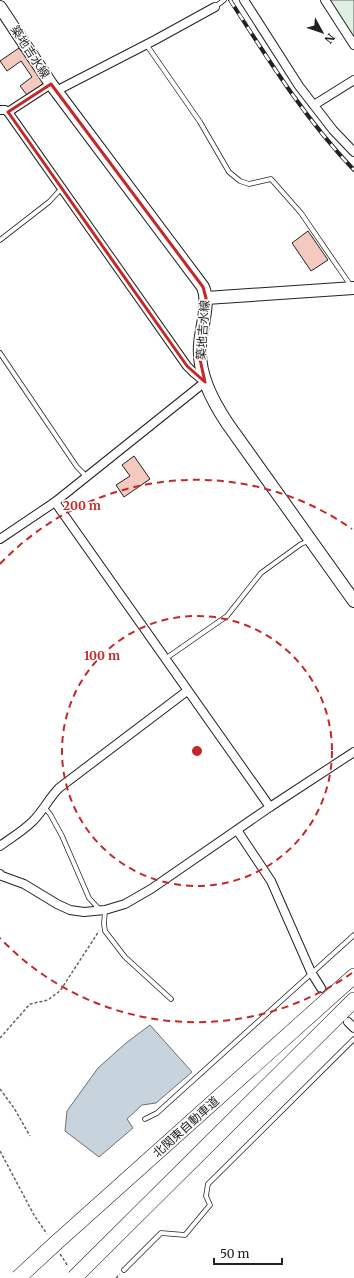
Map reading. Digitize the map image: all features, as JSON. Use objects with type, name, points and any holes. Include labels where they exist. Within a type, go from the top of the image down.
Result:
[{"type":"highway","name":"北関東自動車道","points":[[18,1278],[54,1243],[354,976]]},
{"type":"highway","points":[[74,1272],[354,1000]]},
{"type":"main road","name":"築地吉水線","points":[[0,7],[53,87],[200,282],[206,298],[199,354],[200,365],[212,399],[227,423],[354,601]]},
{"type":"main road","points":[[206,298],[353,288]]},
{"type":"street","points":[[244,0],[299,86],[334,130],[354,152]]},
{"type":"street","points":[[325,0],[354,45]]},
{"type":"street","points":[[8,112],[53,87],[146,44],[215,7]]},
{"type":"street","points":[[314,105],[354,80]]},
{"type":"street","points":[[0,110],[5,110],[8,112],[187,366],[194,374],[205,382],[55,502],[0,539]]},
{"type":"street","points":[[55,502],[270,807]]},
{"type":"street","points":[[0,846],[22,831],[33,821],[59,788],[187,691]]},
{"type":"street","points":[[1,876],[24,884],[70,910],[84,912],[103,910],[125,904],[151,889],[270,807],[354,752]]},
{"type":"street","points":[[237,830],[271,881],[311,972],[321,988]]},
{"type":"street","points":[[348,1022],[354,1028]]},
{"type":"lane","points":[[215,7],[224,0]]},
{"type":"lane","points":[[146,44],[200,122],[229,172],[240,181],[249,184],[271,179],[301,213],[353,288]]},
{"type":"lane","points":[[0,240],[49,202],[61,189]]},
{"type":"lane","points":[[0,353],[77,467],[87,477]]},
{"type":"lane","points":[[165,659],[227,616],[261,573],[301,544],[311,540]]},
{"type":"lane","points":[[44,807],[50,814],[62,836],[89,898],[103,910],[105,931],[125,957],[171,998]]},
{"type":"lane","points":[[145,1119],[157,1113],[311,972],[354,935]]},
{"type":"lane","points":[[124,1270],[161,1233],[185,1235],[210,1205],[206,1196],[208,1184],[354,1039]]},
{"type":"path","points":[[0,1038],[30,1004],[48,1000],[60,991],[104,924]]},
{"type":"path","points":[[0,1089],[14,1108],[30,1136]]},
{"type":"path","points":[[0,1150],[34,1215],[74,1272]]},
{"type":"highlighted area","points":[[51,84],[203,287],[206,298],[199,355],[205,382],[187,366],[8,112]]},
{"type":"green space","points":[[330,0],[354,0],[354,38]]},
{"type":"shaded area","points":[[150,1025],[192,1072],[156,1103],[142,1105],[127,1119],[133,1128],[99,1157],[65,1131],[67,1111],[98,1068],[126,1043]]},
{"type":"building","points":[[19,48],[45,83],[27,95],[20,86],[32,77],[21,61],[7,71],[0,61]]},
{"type":"building","points":[[308,231],[328,260],[311,271],[292,243]]},
{"type":"building","points":[[134,456],[150,479],[124,497],[116,485],[130,476],[122,465]]},
{"type":"tunnel","points":[[321,988],[348,1022]]},
{"type":"railway","points":[[230,0],[303,109],[354,170]]}]
